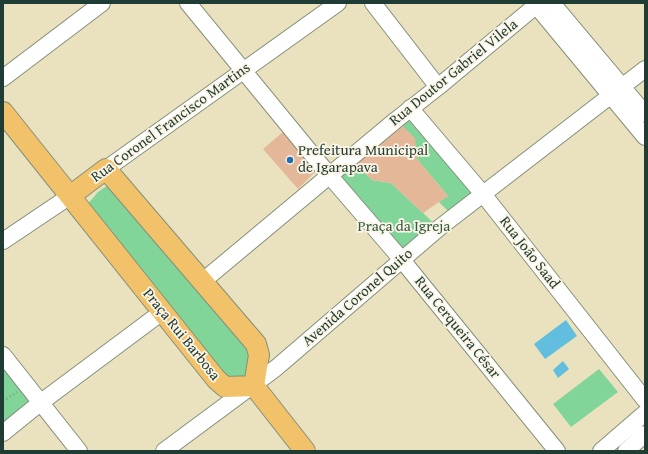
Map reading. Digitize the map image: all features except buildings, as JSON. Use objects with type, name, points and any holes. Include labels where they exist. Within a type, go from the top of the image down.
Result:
[{"type":"main road","name":"Praça Rui Barbosa","points":[[3,112],[216,379],[225,387],[254,386]]},
{"type":"main road","points":[[106,169],[256,344],[259,356],[254,386],[305,451]]},
{"type":"main road","name":"Rua Coronel Francisco Martins","points":[[70,196],[106,169]]},
{"type":"main road","points":[[83,213],[91,198],[104,187],[112,184],[122,187]]},
{"type":"street","points":[[3,78],[102,3]]},
{"type":"street","name":"Rua Cerqueira César","points":[[188,3],[329,175],[402,260],[557,451]]},
{"type":"street","name":"Rua Coronel Francisco Martins","points":[[106,169],[338,3]]},
{"type":"street","points":[[373,3],[438,87]]},
{"type":"street","points":[[540,4],[616,91],[645,137]]},
{"type":"street","name":"Rua Doutor Gabriel Vilela","points":[[203,281],[410,108],[540,4]]},
{"type":"street","name":"Avenida Coronel Quito","points":[[164,451],[254,386],[439,228],[645,69]]},
{"type":"street","points":[[616,91],[645,114]]},
{"type":"street","name":"Rua João Saad","points":[[410,108],[483,194],[645,400]]},
{"type":"street","name":"Rua Coronel Francisco Martins","points":[[3,241],[70,196]]},
{"type":"street","points":[[3,433],[40,403],[162,312]]},
{"type":"street","points":[[3,355],[80,451]]},
{"type":"street","points":[[601,451],[645,413]]},
{"type":"street","points":[[626,451],[645,434]]},
{"type":"green space","name":"Praça da Igreja","points":[[410,108],[483,194],[454,217],[439,202],[448,196],[417,159],[414,138],[396,120]]},
{"type":"green space","name":"Praça da Igreja","points":[[350,158],[372,180],[391,183],[439,228],[402,260],[329,175]]},
{"type":"green space","points":[[113,185],[255,344],[254,384],[226,385],[87,205],[98,192],[105,187]]},
{"type":"green space","points":[[3,355],[40,403],[3,433]]},
{"type":"green space","points":[[599,369],[618,392],[571,427],[553,404]]},
{"type":"water","points":[[566,320],[577,336],[545,359],[534,344]]},
{"type":"water","points":[[563,361],[569,369],[558,378],[553,370]]},
{"type":"place","name":"Prefeitura Municipal de Igarapava","points":[[290,160]]}]
